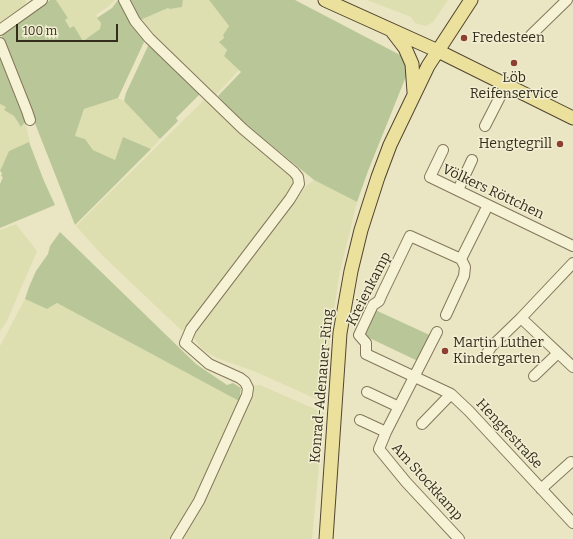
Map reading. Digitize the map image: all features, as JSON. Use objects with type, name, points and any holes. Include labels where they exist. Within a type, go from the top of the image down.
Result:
[{"type":"main road","points":[[325,0],[438,51],[573,118]]},
{"type":"main road","name":"Konrad-Adenauer-Ring","points":[[326,539],[340,333],[351,271],[361,230],[390,145],[428,66],[471,0]]},
{"type":"main road","points":[[391,30],[405,48],[412,64],[414,95]]},
{"type":"street","points":[[0,30],[42,0]]},
{"type":"street","points":[[124,0],[135,21],[149,38],[243,130],[294,172],[298,177],[299,184],[290,199],[191,329],[186,343],[209,364],[240,378],[245,382],[248,388],[247,395],[199,501],[176,539]]},
{"type":"street","points":[[531,34],[567,0]]},
{"type":"street","points":[[0,43],[30,120]]},
{"type":"street","points":[[485,126],[506,85]]},
{"type":"street","name":"Völkers Röttchen","points":[[443,150],[430,177],[573,246]]},
{"type":"street","points":[[458,190],[472,160]]},
{"type":"street","points":[[446,315],[464,276],[465,267],[461,260],[488,205]]},
{"type":"street","name":"Kreienkamp","points":[[414,377],[366,354],[366,343],[359,335],[373,305],[379,301],[410,236],[461,260]]},
{"type":"street","points":[[484,358],[490,347],[521,318],[573,263]]},
{"type":"street","points":[[521,318],[573,367]]},
{"type":"street","points":[[414,377],[437,332]]},
{"type":"street","points":[[534,376],[558,353]]},
{"type":"street","name":"Hengtestraße","points":[[414,377],[451,394],[469,411],[573,523]]},
{"type":"street","name":"Am Stockkamp","points":[[414,377],[379,449],[406,482],[459,539]]},
{"type":"street","points":[[367,392],[399,407]]},
{"type":"street","points":[[422,424],[451,394]]},
{"type":"street","points":[[360,420],[386,432]]},
{"type":"street","points":[[541,489],[571,462]]},
{"type":"green space","points":[[0,0],[25,0],[26,5],[0,24]]},
{"type":"green space","points":[[50,0],[56,0],[68,18],[65,20],[70,28],[74,26],[83,41],[100,29],[101,23],[97,18],[112,8],[118,0],[120,0],[144,42],[118,98],[84,109],[75,136],[85,139],[93,150],[115,160],[123,137],[151,149],[75,225],[3,42],[2,36]]},
{"type":"green space","points":[[56,0],[115,0],[96,15],[101,23],[100,29],[83,41],[74,26],[71,28],[65,20],[68,18]]},
{"type":"green space","points":[[128,0],[183,0],[182,7],[168,8],[138,21]]},
{"type":"green space","points":[[183,0],[209,0],[229,26],[221,41],[227,51],[224,56],[239,70],[215,96],[138,21],[168,8],[182,7]]},
{"type":"green space","points":[[209,0],[295,0],[404,57],[409,69],[357,202],[314,180],[233,113],[218,96],[241,72],[224,56],[227,50],[219,42],[224,38],[223,35],[229,26]]},
{"type":"green space","points":[[367,0],[448,0],[433,22],[426,26],[415,23],[411,17]]},
{"type":"green space","points":[[148,46],[152,46],[201,93],[176,118],[178,121],[160,139],[124,101],[126,93]]},
{"type":"green space","points":[[0,55],[25,118],[25,122],[21,127],[14,116],[4,110],[6,107],[0,104]]},
{"type":"green space","points":[[207,97],[295,177],[295,184],[187,329],[182,331],[102,255],[76,226]]},
{"type":"green space","points":[[118,98],[124,101],[160,139],[151,149],[123,137],[115,160],[93,150],[85,139],[75,136],[84,109]]},
{"type":"green space","points":[[0,104],[6,107],[4,110],[14,116],[21,127],[25,122],[30,142],[9,151],[0,171]]},
{"type":"green space","points":[[29,142],[55,205],[0,228],[0,184],[3,177],[1,176],[2,173],[0,171],[9,151]]},
{"type":"green space","points":[[314,180],[357,202],[339,276],[330,337],[325,403],[256,372],[217,358],[203,350],[192,336],[307,185]]},
{"type":"green space","points":[[16,224],[37,251],[7,321],[0,331],[0,230]]},
{"type":"green space","points":[[60,232],[196,364],[227,385],[233,383],[241,388],[239,401],[57,303],[47,309],[25,299],[36,271],[48,254],[50,246]]},
{"type":"green space","points":[[25,299],[47,309],[57,303],[241,402],[198,498],[173,539],[0,539],[0,346]]},
{"type":"green space","points":[[373,309],[434,337],[422,363],[361,334]]},
{"type":"green space","points":[[255,385],[260,385],[324,413],[312,539],[180,539]]},
{"type":"place","name":"Fredesteen","points":[[464,38]]},
{"type":"place","name":"Löb Reifenservice","points":[[514,63]]},
{"type":"place","name":"Hengtegrill","points":[[560,144]]},
{"type":"place","name":"Martin Luther Kindergarten","points":[[445,351]]}]
